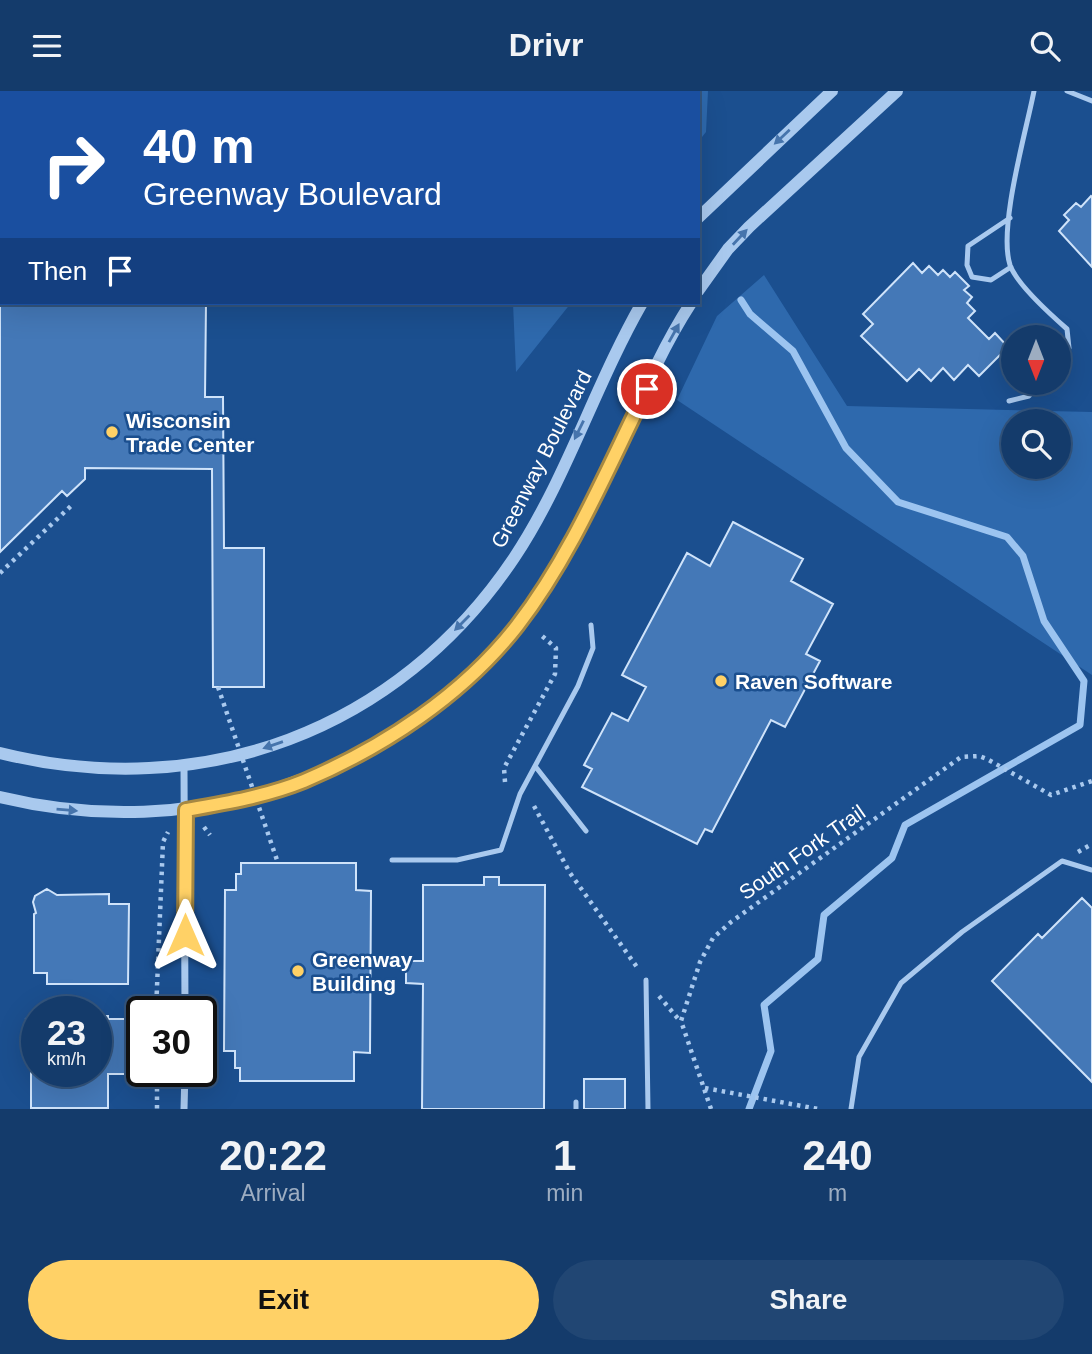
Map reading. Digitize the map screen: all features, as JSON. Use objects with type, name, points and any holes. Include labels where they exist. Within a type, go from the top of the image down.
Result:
[{"type":"street","points":[[700,216],[832,91]]},
{"type":"street","points":[[700,288],[749,227],[897,91]]},
{"type":"street","name":"Greenway Boulevard","points":[[0,753],[87,768],[184,767],[231,758],[329,723],[378,695],[430,656],[465,621],[514,558],[534,523],[641,305]]},
{"type":"street","points":[[0,797],[47,808],[92,812],[186,810],[247,799],[303,781],[414,721],[480,666],[517,626],[569,546],[690,305]]},
{"type":"street","points":[[184,767],[185,996]]},
{"type":"street","points":[[184,1109],[185,1087]]},
{"type":"lane","points":[[1034,91],[1007,235],[1011,267],[1044,308],[1063,325]]},
{"type":"lane","points":[[1067,91],[1092,101]]},
{"type":"lane","points":[[1010,218],[968,246],[967,265],[972,277],[991,280],[1011,267]]},
{"type":"lane","points":[[1009,401],[1030,395]]},
{"type":"lane","points":[[392,860],[457,860],[501,850],[520,794],[578,686],[593,649],[590,625]]},
{"type":"lane","points":[[535,766],[586,831]]},
{"type":"lane","points":[[851,1109],[859,1057],[901,983],[962,932],[1062,861],[1092,870]]},
{"type":"lane","points":[[646,980],[648,1109]]},
{"type":"lane","points":[[576,1102],[576,1109]]},
{"type":"path","points":[[0,573],[72,505]]},
{"type":"path","points":[[505,782],[504,768],[555,674],[556,649],[542,636]]},
{"type":"path","points":[[218,687],[278,863]]},
{"type":"path","name":"South Fork Trail","points":[[681,1021],[700,962],[713,938],[731,922],[961,757],[979,756],[987,759],[1051,795],[1092,781]]},
{"type":"path","points":[[534,806],[570,873],[646,980],[681,1021],[711,1109]]},
{"type":"path","points":[[204,827],[210,835]]},
{"type":"path","points":[[157,996],[163,842],[168,832]]},
{"type":"path","points":[[157,1087],[157,1109]]},
{"type":"path","points":[[705,1088],[818,1109]]},
{"type":"shaded area","points":[[700,91],[708,91],[706,132],[700,140]]},
{"type":"shaded area","points":[[764,275],[847,406],[1001,410],[1001,479],[1071,479],[1071,411],[1092,412],[1092,675],[677,400],[717,316]]},
{"type":"shaded area","points":[[513,305],[569,305],[516,372]]},
{"type":"building","points":[[1091,196],[1092,267],[1059,231],[1069,220],[1064,215],[1076,203],[1081,207]]},
{"type":"building","points":[[913,263],[922,273],[929,266],[938,275],[943,270],[950,277],[955,272],[969,286],[964,290],[972,297],[967,303],[975,311],[968,318],[989,339],[995,333],[1001,339],[1001,354],[979,376],[968,365],[954,380],[943,368],[931,381],[919,369],[907,381],[861,336],[873,324],[863,314]]},
{"type":"building","name":"Wisconsin Trade Center","points":[[0,305],[206,305],[205,397],[223,397],[224,548],[264,548],[264,687],[213,687],[212,469],[85,468],[85,479],[67,496],[62,491],[0,552]]},
{"type":"building","name":"Raven Software","points":[[733,522],[803,559],[791,581],[833,604],[806,654],[820,661],[785,727],[771,720],[712,832],[705,829],[697,844],[582,787],[592,769],[584,765],[612,713],[628,721],[646,687],[622,675],[687,553],[710,566]]},
{"type":"building","name":"Greenway Building","points":[[241,863],[356,863],[356,890],[371,891],[370,1053],[354,1052],[354,1081],[240,1081],[240,1068],[235,1068],[235,1051],[224,1051],[225,890],[236,890],[236,874],[241,874]]},
{"type":"building","points":[[484,877],[499,877],[499,885],[545,885],[544,1109],[422,1109],[423,984],[406,983],[406,961],[423,961],[423,885],[484,885]]},
{"type":"building","points":[[47,889],[57,895],[109,894],[109,904],[129,904],[128,984],[47,984],[47,973],[34,973],[36,913],[33,902],[35,896]]},
{"type":"building","points":[[1082,898],[1092,908],[1092,1082],[992,981],[1038,934],[1042,938]]},
{"type":"building","points":[[112,1019],[126,1019],[126,1074],[112,1074]]},
{"type":"building","points":[[584,1079],[625,1079],[625,1109],[584,1109]]},
{"type":"building","points":[[31,1087],[108,1087],[108,1108],[31,1108]]},
{"type":"waterway","points":[[741,300],[750,314],[793,351],[846,448],[898,502],[1007,537],[1023,556],[1044,621],[1084,681],[1080,725],[905,825],[892,858],[824,915],[818,959],[764,1005],[771,1051],[749,1109]]},
{"type":"place","name":"Wisconsin Trade Center","points":[[112,432]]},
{"type":"place","name":"Raven Software","points":[[721,681]]},
{"type":"place","name":"Greenway Building","points":[[298,971]]},
{"type":"route","points":[[185,935],[186,810],[247,799],[303,781],[361,753],[414,721],[451,693],[517,626],[569,546],[647,389]]}]
